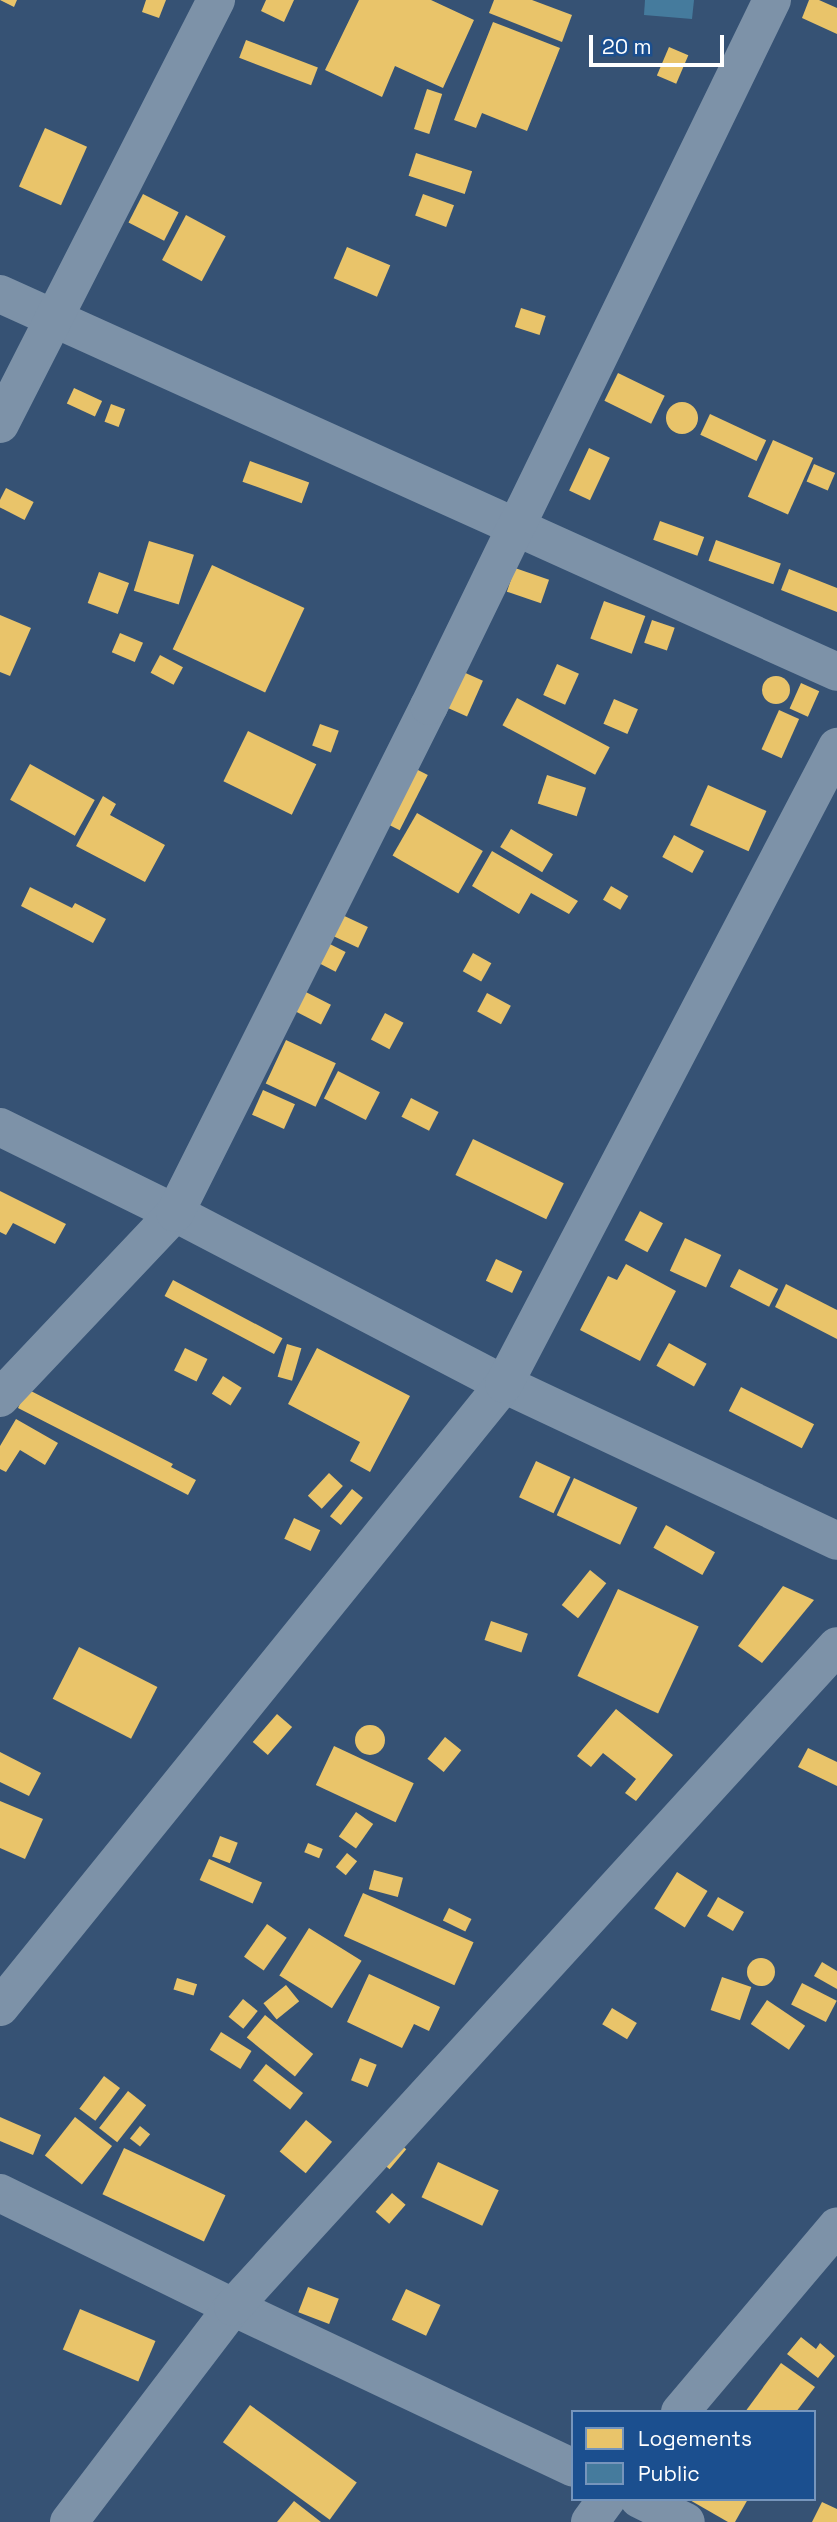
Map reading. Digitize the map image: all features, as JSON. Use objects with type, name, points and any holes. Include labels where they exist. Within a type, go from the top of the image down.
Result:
[{"type":"street","points":[[0,424],[216,0]]},
{"type":"street","points":[[0,1398],[174,1213],[516,527],[772,0]]},
{"type":"street","points":[[0,294],[837,672]]},
{"type":"street","points":[[0,2007],[505,1384],[837,747]]},
{"type":"street","points":[[0,1127],[174,1213],[505,1384],[837,1541]]},
{"type":"street","points":[[69,2522],[233,2307],[837,1646]]},
{"type":"street","points":[[0,2193],[571,2467]]},
{"type":"street","points":[[682,2410],[837,2226]]},
{"type":"street","points":[[590,2522],[606,2501]]},
{"type":"street","points":[[643,2501],[686,2522]]},
{"type":"building: Logements","points":[[0,0],[17,0],[14,7]]},
{"type":"building: Logements","points":[[146,0],[166,0],[159,18],[142,12]]},
{"type":"building: Logements","points":[[266,0],[294,0],[284,22],[261,11]]},
{"type":"building: Logements","points":[[359,0],[431,0],[474,20],[443,88],[395,66],[382,97],[325,70]]},
{"type":"building: Logements","points":[[494,0],[532,0],[572,15],[562,42],[489,13]]},
{"type":"building: Logements","points":[[809,0],[819,0],[837,8],[837,34],[802,18]]},
{"type":"building: Logements","points":[[493,22],[560,48],[527,131],[482,113],[476,128],[454,120]]},
{"type":"building: Logements","points":[[246,40],[318,68],[311,85],[239,58]]},
{"type":"building: Logements","points":[[669,47],[688,55],[676,84],[657,76]]},
{"type":"building: Logements","points":[[427,89],[442,94],[429,134],[414,129]]},
{"type":"building: Logements","points":[[45,128],[87,147],[61,205],[19,186]]},
{"type":"building: Logements","points":[[416,153],[472,171],[465,194],[409,176]]},
{"type":"building: Logements","points":[[143,194],[179,212],[164,241],[128,223]]},
{"type":"building: Logements","points":[[423,194],[454,205],[446,227],[415,216]]},
{"type":"building: Logements","points":[[186,215],[226,236],[202,281],[162,260]]},
{"type":"building: Logements","points":[[347,247],[390,265],[377,297],[334,278]]},
{"type":"building: Logements","points":[[521,308],[546,316],[540,335],[515,327]]},
{"type":"building: Logements","points":[[618,373],[665,396],[651,424],[604,401]]},
{"type":"building: Logements","points":[[74,388],[102,401],[95,417],[67,403]]},
{"type":"building: Logements","points":[[682,402],[693,407],[698,418],[693,429],[682,434],[671,429],[666,418],[671,407]]},
{"type":"building: Logements","points":[[111,404],[125,409],[119,427],[105,422]]},
{"type":"building: Logements","points":[[710,414],[766,440],[756,461],[700,435]]},
{"type":"building: Logements","points":[[773,440],[813,458],[788,515],[748,497]]},
{"type":"building: Logements","points":[[589,448],[610,458],[590,500],[569,491]]},
{"type":"building: Logements","points":[[250,461],[309,483],[302,503],[242,482]]},
{"type":"building: Logements","points":[[814,464],[835,473],[828,490],[807,481]]},
{"type":"building: Logements","points":[[6,488],[34,502],[25,520],[0,507],[0,500]]},
{"type":"building: Logements","points":[[660,521],[704,537],[697,556],[653,540]]},
{"type":"building: Logements","points":[[716,540],[781,564],[773,584],[708,561]]},
{"type":"building: Logements","points":[[149,541],[194,555],[179,604],[134,591]]},
{"type":"building: Logements","points":[[212,565],[304,608],[265,692],[173,649]]},
{"type":"building: Logements","points":[[515,568],[549,580],[541,603],[507,592]]},
{"type":"building: Logements","points":[[789,569],[837,588],[837,612],[781,590]]},
{"type":"building: Logements","points":[[99,572],[129,583],[118,614],[88,603]]},
{"type":"building: Logements","points":[[604,601],[645,616],[632,654],[590,639]]},
{"type":"building: Logements","points":[[0,615],[31,628],[10,676],[0,672]]},
{"type":"building: Logements","points":[[652,620],[675,628],[667,651],[644,643]]},
{"type":"building: Logements","points":[[120,633],[143,643],[135,662],[112,652]]},
{"type":"building: Logements","points":[[160,655],[183,667],[174,685],[151,673]]},
{"type":"building: Logements","points":[[557,664],[579,674],[565,705],[543,695]]},
{"type":"building: Logements","points":[[461,671],[483,681],[467,716],[445,707]]},
{"type":"building: Logements","points":[[776,676],[786,680],[790,690],[786,700],[776,704],[766,700],[762,690],[766,680]]},
{"type":"building: Logements","points":[[801,683],[819,691],[808,717],[790,709]]},
{"type":"building: Logements","points":[[517,698],[610,747],[595,775],[502,725]]},
{"type":"building: Logements","points":[[614,699],[638,709],[627,734],[603,724]]},
{"type":"building: Logements","points":[[779,710],[799,719],[782,758],[762,749]]},
{"type":"building: Logements","points":[[320,724],[339,731],[331,752],[312,746]]},
{"type":"building: Logements","points":[[248,731],[316,764],[292,815],[223,781]]},
{"type":"building: Logements","points":[[30,764],[95,800],[75,836],[10,800]]},
{"type":"building: Logements","points":[[410,766],[428,775],[400,830],[382,821]]},
{"type":"building: Logements","points":[[547,775],[586,788],[577,816],[538,804]]},
{"type":"building: Logements","points":[[708,785],[766,811],[749,851],[690,825]]},
{"type":"building: Logements","points":[[103,796],[116,804],[110,815],[165,845],[145,882],[76,846]]},
{"type":"building: Logements","points":[[417,813],[483,851],[458,893],[392,855]]},
{"type":"building: Logements","points":[[511,829],[553,854],[542,872],[500,847]]},
{"type":"building: Logements","points":[[674,835],[704,851],[692,873],[662,857]]},
{"type":"building: Logements","points":[[492,851],[578,901],[569,914],[531,893],[519,914],[472,886]]},
{"type":"building: Logements","points":[[611,886],[628,896],[620,910],[603,900]]},
{"type":"building: Logements","points":[[30,887],[72,908],[75,903],[106,919],[93,943],[21,906]]},
{"type":"building: Logements","points":[[338,913],[368,927],[358,948],[328,934]]},
{"type":"building: Logements","points":[[318,938],[346,952],[336,972],[308,958]]},
{"type":"building: Logements","points":[[473,953],[491,963],[481,982],[463,971]]},
{"type":"building: Logements","points":[[298,988],[331,1005],[321,1024],[288,1008]]},
{"type":"building: Logements","points":[[487,993],[511,1006],[501,1024],[477,1012]]},
{"type":"building: Logements","points":[[385,1013],[404,1023],[389,1049],[371,1039]]},
{"type":"building: Logements","points":[[286,1040],[336,1063],[316,1107],[266,1084]]},
{"type":"building: Logements","points":[[338,1071],[380,1092],[366,1120],[324,1099]]},
{"type":"building: Logements","points":[[263,1090],[295,1104],[284,1129],[252,1115]]},
{"type":"building: Logements","points":[[411,1098],[439,1112],[429,1131],[401,1117]]},
{"type":"building: Logements","points":[[473,1139],[564,1183],[546,1219],[455,1175]]},
{"type":"building: Logements","points":[[0,1191],[66,1224],[55,1244],[13,1223],[6,1235],[0,1232]]},
{"type":"building: Logements","points":[[640,1211],[663,1223],[647,1252],[625,1240]]},
{"type":"building: Logements","points":[[685,1238],[721,1255],[706,1288],[670,1271]]},
{"type":"building: Logements","points":[[496,1259],[522,1271],[512,1293],[486,1281]]},
{"type":"building: Logements","points":[[626,1264],[676,1291],[640,1361],[580,1330],[608,1276],[617,1280]]},
{"type":"building: Logements","points":[[739,1269],[778,1289],[769,1307],[730,1287]]},
{"type":"building: Logements","points":[[173,1280],[282,1338],[274,1354],[165,1296]]},
{"type":"building: Logements","points":[[786,1284],[837,1310],[837,1339],[775,1307]]},
{"type":"building: Logements","points":[[669,1343],[707,1364],[694,1387],[656,1366]]},
{"type":"building: Logements","points":[[287,1344],[301,1348],[292,1381],[278,1377]]},
{"type":"building: Logements","points":[[185,1348],[207,1359],[197,1381],[174,1370]]},
{"type":"building: Logements","points":[[317,1348],[410,1396],[370,1472],[350,1461],[360,1442],[288,1404]]},
{"type":"building: Logements","points":[[223,1376],[242,1388],[231,1405],[212,1394]]},
{"type":"building: Logements","points":[[741,1387],[814,1424],[802,1448],[729,1411]]},
{"type":"building: Logements","points":[[27,1389],[173,1464],[171,1467],[196,1480],[188,1495],[18,1408]]},
{"type":"building: Logements","points":[[16,1419],[58,1443],[45,1465],[20,1450],[6,1472],[0,1469],[0,1446]]},
{"type":"building: Logements","points":[[536,1461],[570,1477],[554,1513],[519,1497]]},
{"type":"building: Logements","points":[[329,1473],[343,1486],[322,1509],[308,1496]]},
{"type":"building: Logements","points":[[574,1478],[637,1508],[620,1545],[557,1515]]},
{"type":"building: Logements","points":[[352,1489],[363,1498],[341,1525],[330,1516]]},
{"type":"building: Logements","points":[[294,1518],[320,1530],[311,1551],[284,1539]]},
{"type":"building: Logements","points":[[666,1525],[715,1552],[702,1575],[653,1548]]},
{"type":"building: Logements","points":[[590,1570],[606,1583],[578,1618],[562,1605]]},
{"type":"building: Logements","points":[[783,1586],[814,1600],[762,1663],[738,1646]]},
{"type":"building: Logements","points":[[618,1589],[699,1627],[658,1714],[577,1676]]},
{"type":"building: Logements","points":[[491,1621],[528,1634],[521,1653],[484,1640]]},
{"type":"building: Logements","points":[[79,1647],[157,1687],[131,1739],[53,1699]]},
{"type":"building: Logements","points":[[616,1709],[673,1755],[636,1801],[625,1793],[636,1779],[603,1753],[591,1767],[577,1756]]},
{"type":"building: Logements","points":[[277,1714],[292,1727],[268,1755],[253,1742]]},
{"type":"building: Logements","points":[[370,1725],[381,1729],[385,1740],[381,1751],[370,1755],[359,1751],[355,1740],[359,1729]]},
{"type":"building: Logements","points":[[445,1737],[461,1750],[444,1772],[427,1759]]},
{"type":"building: Logements","points":[[334,1746],[414,1783],[396,1822],[316,1785]]},
{"type":"building: Logements","points":[[808,1748],[837,1762],[837,1786],[798,1767]]},
{"type":"building: Logements","points":[[0,1752],[41,1773],[29,1796],[0,1782]]},
{"type":"building: Logements","points":[[0,1801],[43,1819],[25,1859],[0,1848]]},
{"type":"building: Logements","points":[[356,1812],[373,1824],[356,1849],[339,1837]]},
{"type":"building: Logements","points":[[220,1836],[238,1843],[230,1863],[212,1857]]},
{"type":"building: Logements","points":[[308,1843],[323,1849],[319,1858],[304,1852]]},
{"type":"building: Logements","points":[[347,1853],[357,1861],[346,1875],[336,1867]]},
{"type":"building: Logements","points":[[209,1859],[262,1883],[253,1904],[200,1880]]},
{"type":"building: Logements","points":[[374,1870],[403,1878],[398,1897],[369,1889]]},
{"type":"building: Logements","points":[[677,1872],[708,1891],[685,1928],[654,1908]]},
{"type":"building: Logements","points":[[363,1893],[474,1942],[454,1985],[344,1936]]},
{"type":"building: Logements","points":[[718,1897],[744,1912],[733,1931],[707,1916]]},
{"type":"building: Logements","points":[[449,1908],[471,1919],[465,1932],[443,1921]]},
{"type":"building: Logements","points":[[267,1924],[287,1938],[264,1971],[244,1957]]},
{"type":"building: Logements","points":[[309,1928],[362,1961],[332,2008],[279,1975]]},
{"type":"building: Logements","points":[[761,1958],[771,1962],[775,1972],[771,1982],[761,1986],[751,1982],[747,1972],[751,1962]]},
{"type":"building: Logements","points":[[822,1962],[837,1971],[837,1989],[814,1976]]},
{"type":"building: Logements","points":[[369,1974],[440,2007],[429,2031],[414,2024],[402,2048],[347,2022]]},
{"type":"building: Logements","points":[[722,1977],[751,1987],[740,2020],[711,2010]]},
{"type":"building: Logements","points":[[177,1978],[197,1984],[194,1996],[173,1989]]},
{"type":"building: Logements","points":[[802,1983],[837,2001],[826,2022],[791,2004]]},
{"type":"building: Logements","points":[[286,1985],[299,2001],[277,2020],[263,2003]]},
{"type":"building: Logements","points":[[243,1999],[258,2011],[243,2029],[229,2017]]},
{"type":"building: Logements","points":[[767,2000],[805,2026],[789,2050],[751,2024]]},
{"type":"building: Logements","points":[[612,2008],[637,2023],[627,2039],[602,2024]]},
{"type":"building: Logements","points":[[265,2015],[313,2054],[295,2077],[247,2038]]},
{"type":"building: Logements","points":[[221,2032],[252,2051],[240,2069],[210,2050]]},
{"type":"building: Logements","points":[[360,2058],[377,2065],[368,2087],[351,2080]]},
{"type":"building: Logements","points":[[266,2064],[303,2093],[290,2109],[253,2081]]},
{"type":"building: Logements","points":[[104,2076],[120,2088],[95,2121],[79,2109]]},
{"type":"building: Logements","points":[[128,2091],[146,2105],[117,2142],[99,2128]]},
{"type":"building: Logements","points":[[0,2117],[41,2135],[33,2155],[0,2141]]},
{"type":"building: Logements","points":[[75,2117],[112,2146],[82,2185],[45,2156]]},
{"type":"building: Logements","points":[[306,2120],[332,2142],[306,2173],[280,2151]]},
{"type":"building: Logements","points":[[140,2126],[150,2134],[140,2147],[130,2138]]},
{"type":"building: Logements","points":[[394,2139],[406,2149],[390,2169],[377,2159]]},
{"type":"building: Logements","points":[[124,2148],[226,2195],[204,2242],[102,2194]]},
{"type":"building: Logements","points":[[438,2162],[499,2190],[482,2226],[422,2197]]},
{"type":"building: Logements","points":[[392,2193],[406,2205],[389,2224],[376,2212]]},
{"type":"building: Logements","points":[[308,2287],[339,2299],[329,2324],[298,2312]]},
{"type":"building: Logements","points":[[406,2289],[440,2305],[426,2336],[392,2320]]},
{"type":"building: Logements","points":[[80,2309],[155,2341],[138,2382],[63,2350]]},
{"type":"building: Logements","points":[[801,2337],[816,2349],[820,2343],[835,2356],[818,2378],[787,2354]]},
{"type":"building: Logements","points":[[781,2363],[815,2387],[798,2410],[746,2410]]},
{"type":"building: Logements","points":[[250,2405],[357,2483],[330,2520],[223,2442]]},
{"type":"building: Logements","points":[[294,2501],[321,2522],[277,2522]]},
{"type":"building: Logements","points":[[691,2501],[747,2501],[735,2522],[728,2522]]},
{"type":"building: Logements","points":[[822,2502],[837,2509],[837,2522],[812,2522]]},
{"type":"building: Public","points":[[645,0],[694,0],[692,19],[644,15]]}]
